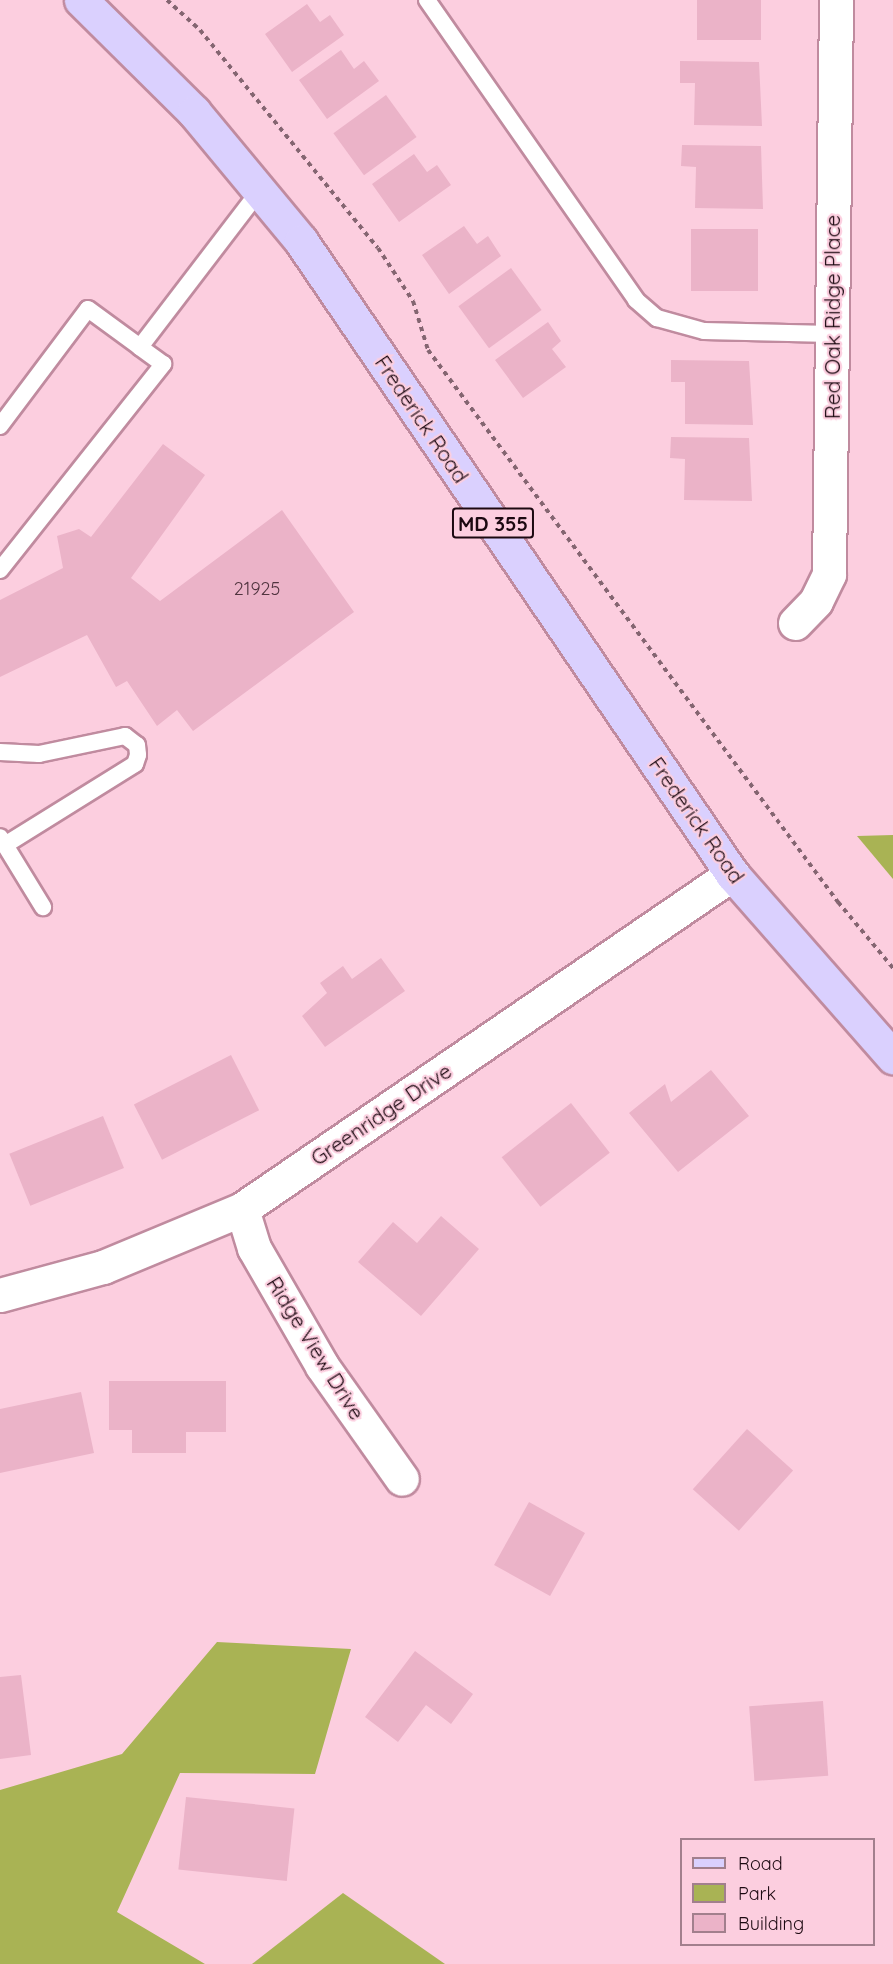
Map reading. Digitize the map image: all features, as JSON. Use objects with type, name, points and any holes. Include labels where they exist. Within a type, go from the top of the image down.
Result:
[{"type":"main road","name":"Frederick Road","points":[[90,6],[194,112],[301,241],[732,874],[893,1057]]},
{"type":"street","name":"Red Oak Ridge Place","points":[[795,623],[816,601],[829,574],[836,0]]},
{"type":"street","name":"Greenridge Drive","points":[[0,1295],[103,1267],[242,1209],[732,874]]},
{"type":"street","name":"Ridge View Drive","points":[[242,1209],[254,1248],[322,1366],[402,1479]]},
{"type":"lane","points":[[427,0],[636,300],[657,318],[704,331],[831,334]]},
{"type":"lane","points":[[140,347],[260,190]]},
{"type":"lane","points":[[0,426],[88,309],[163,364],[0,570]]},
{"type":"lane","points":[[0,752],[39,754],[124,736],[137,745],[138,755],[135,764],[2,841],[43,907]]},
{"type":"path","points":[[167,0],[200,30],[378,248],[413,301],[428,350],[838,902],[893,968]]},
{"type":"green space","points":[[893,835],[893,879],[857,836]]},
{"type":"green space","points":[[217,1642],[351,1649],[315,1774],[180,1773],[117,1912],[205,1964],[0,1964],[0,1790],[122,1754]]},
{"type":"green space","points":[[343,1893],[445,1964],[252,1964]]},
{"type":"building","points":[[697,0],[761,0],[761,40],[697,40]]},
{"type":"building","points":[[307,4],[320,22],[330,15],[344,35],[292,72],[265,34]]},
{"type":"building","points":[[341,50],[354,69],[364,61],[379,81],[327,119],[299,80]]},
{"type":"building","points":[[680,61],[759,62],[762,126],[694,125],[695,83],[680,83]]},
{"type":"building","points":[[386,95],[417,137],[364,175],[333,133]]},
{"type":"building","points":[[682,145],[761,146],[763,209],[695,208],[696,167],[681,166]]},
{"type":"building","points":[[414,154],[427,172],[437,165],[451,185],[399,222],[372,184]]},
{"type":"building","points":[[464,226],[477,244],[488,236],[501,256],[449,294],[422,255]]},
{"type":"building","points":[[691,229],[758,229],[758,291],[691,291]]},
{"type":"building","points":[[511,268],[542,310],[489,348],[458,306]]},
{"type":"building","points":[[548,322],[561,341],[552,349],[566,367],[523,398],[495,360]]},
{"type":"building","points":[[671,360],[749,361],[753,425],[685,424],[685,382],[671,382]]},
{"type":"building","points":[[671,437],[749,438],[752,501],[684,500],[685,459],[670,458]]},
{"type":"building","points":[[163,444],[205,475],[131,578],[160,601],[282,510],[354,612],[193,731],[177,710],[157,726],[127,681],[116,687],[87,635],[0,677],[0,600],[63,568],[57,536],[79,529],[91,537]]},
{"type":"building","points":[[381,958],[405,991],[325,1047],[302,1016],[327,993],[320,983],[343,966],[352,979]]},
{"type":"building","points":[[231,1055],[259,1110],[162,1160],[134,1104]]},
{"type":"building","points":[[711,1070],[749,1116],[678,1172],[629,1113],[665,1084],[671,1102]]},
{"type":"building","points":[[571,1103],[610,1153],[540,1207],[502,1157]]},
{"type":"building","points":[[103,1116],[124,1168],[30,1206],[9,1154]]},
{"type":"building","points":[[441,1216],[479,1249],[421,1316],[358,1262],[393,1222],[417,1243]]},
{"type":"building","points":[[109,1381],[226,1381],[226,1432],[186,1432],[186,1453],[132,1453],[132,1430],[109,1430]]},
{"type":"building","points":[[81,1392],[94,1453],[0,1473],[0,1409]]},
{"type":"building","points":[[747,1429],[793,1470],[739,1531],[693,1489]]},
{"type":"building","points":[[529,1502],[585,1533],[550,1596],[494,1565]]},
{"type":"building","points":[[415,1651],[473,1694],[451,1724],[426,1705],[398,1742],[365,1717]]},
{"type":"building","points":[[21,1675],[31,1755],[0,1759],[0,1677]]},
{"type":"building","points":[[823,1701],[828,1776],[754,1781],[749,1706]]},
{"type":"building","points":[[186,1797],[294,1808],[287,1881],[178,1870]]}]
